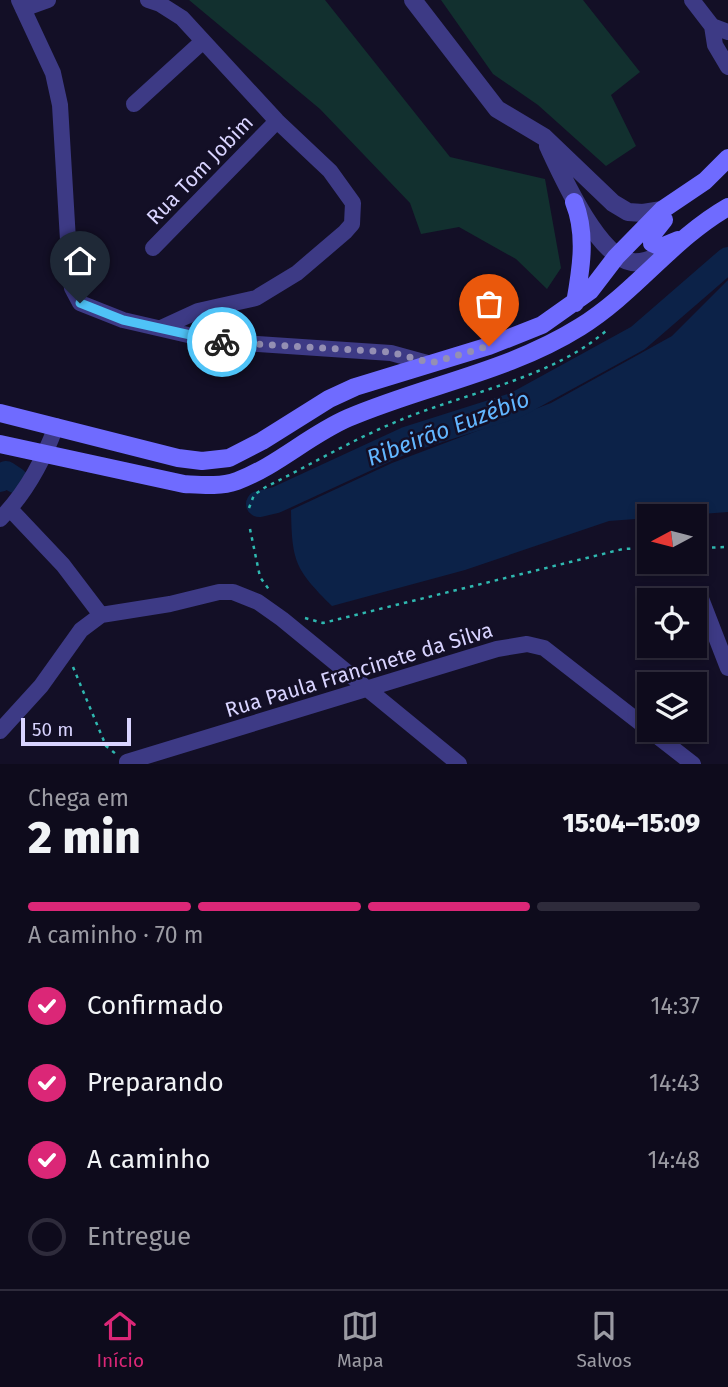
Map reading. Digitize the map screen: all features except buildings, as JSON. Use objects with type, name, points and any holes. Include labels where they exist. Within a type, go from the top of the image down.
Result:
[{"type":"main road","points":[[728,158],[664,220],[651,240],[654,245],[661,247],[682,238],[728,207]]},
{"type":"main road","points":[[0,413],[178,458],[202,461],[229,458],[262,442],[329,399],[513,338],[542,325],[575,303],[598,282],[616,257],[662,210],[705,181]]},
{"type":"main road","points":[[574,202],[582,233],[575,303]]},
{"type":"main road","points":[[0,444],[184,484],[214,485],[235,482],[346,419],[506,365],[547,346],[581,327],[611,305],[682,238]]},
{"type":"street","points":[[48,0],[21,5],[52,74],[60,105],[70,274],[75,296],[86,307],[123,320],[214,341],[391,352],[431,363]]},
{"type":"street","points":[[148,0],[182,18],[277,121],[330,171],[349,195],[354,211],[352,224],[297,273],[273,289],[256,298],[198,311],[161,328]]},
{"type":"street","points":[[412,0],[497,109],[544,137],[613,203],[628,212],[643,214],[662,210]]},
{"type":"street","points":[[692,0],[712,26],[715,45],[728,67]]},
{"type":"street","points":[[712,26],[728,32]]},
{"type":"street","points":[[134,104],[202,42]]},
{"type":"street","name":"Rua Tom Jobim","points":[[153,248],[277,121]]},
{"type":"street","points":[[544,137],[574,202],[616,257],[633,262],[646,261],[669,252]]},
{"type":"street","points":[[56,426],[46,454],[5,514],[63,565],[101,615]]},
{"type":"street","points":[[0,730],[41,686],[81,630],[101,615],[170,604],[219,592],[245,594],[282,619],[459,764]]},
{"type":"street","points":[[707,614],[728,668]]},
{"type":"street","name":"Rua Paula Francinete da Silva","points":[[127,762],[497,649],[527,645],[544,648],[693,764]]},
{"type":"path","points":[[249,508],[254,495],[264,488]]},
{"type":"path","points":[[250,529],[260,577],[274,596]]},
{"type":"path","points":[[707,548],[728,547]]},
{"type":"path","points":[[302,617],[323,623],[623,549],[637,548]]},
{"type":"path","points":[[67,652],[106,746],[127,762]]},
{"type":"green space","points":[[189,0],[325,0],[450,157],[545,179],[561,268],[547,289],[516,259],[459,227],[421,234],[410,203],[320,109]]},
{"type":"green space","points":[[441,0],[583,0],[640,72],[611,95],[636,146],[606,166],[538,105],[493,74]]},
{"type":"water","points":[[728,280],[728,512],[707,514],[707,504],[637,504],[637,519],[609,521],[465,570],[332,606],[303,573],[295,553],[291,510],[392,463],[551,403],[672,336]]},
{"type":"waterway","name":"Ribeirão Euzébio","points":[[259,504],[276,500],[406,440],[516,405],[638,338],[728,260]]},
{"type":"waterway","name":"Ribeirão Euzébio","points":[[0,479],[6,474],[15,480]]},
{"type":"way so far","points":[[222,342],[391,352],[431,363],[489,346]]},
{"type":"route","points":[[80,303],[123,320],[222,342]]}]
